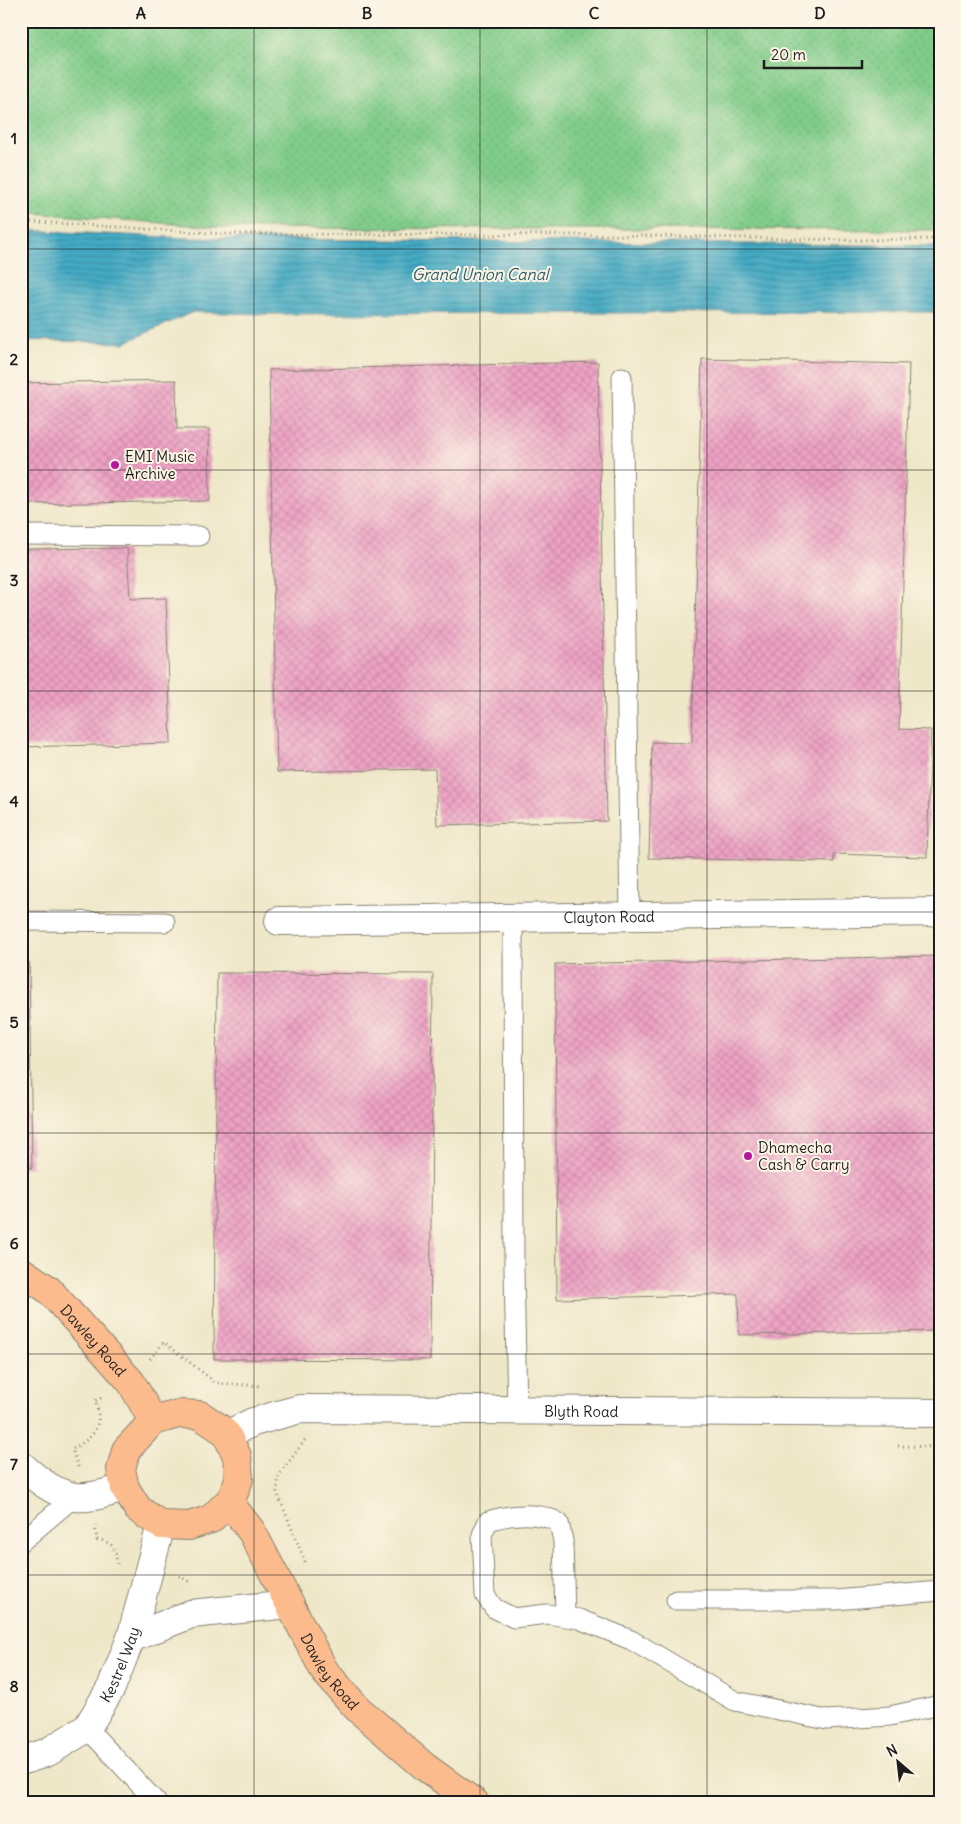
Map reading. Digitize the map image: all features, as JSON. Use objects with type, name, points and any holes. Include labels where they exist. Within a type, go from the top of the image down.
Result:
[{"type":"main road","name":"Dawley Road","points":[[21,1271],[49,1290],[131,1382],[152,1421]]},
{"type":"main road","points":[[178,1414],[200,1415],[227,1436],[237,1456],[239,1479],[229,1502],[212,1519],[189,1526],[161,1525],[138,1509],[125,1488],[121,1469],[126,1450],[152,1421],[178,1414]]},
{"type":"main road","name":"Dawley Road","points":[[229,1502],[252,1532],[325,1672],[358,1709],[424,1767],[475,1803]]},
{"type":"street","name":"Clayton Road","points":[[279,921],[940,912]]},
{"type":"street","name":"Blyth Road","points":[[227,1436],[253,1422],[300,1409],[940,1413]]},
{"type":"street","points":[[21,1465],[38,1481],[74,1497],[89,1497],[125,1488]]},
{"type":"street","name":"Kestrel Way","points":[[21,1761],[48,1752],[87,1728],[111,1688],[132,1638],[161,1525]]},
{"type":"street","points":[[132,1638],[191,1614],[290,1604]]},
{"type":"lane","points":[[622,377],[630,916]]},
{"type":"lane","points":[[21,535],[199,536]]},
{"type":"lane","points":[[513,918],[514,1270],[517,1410]]},
{"type":"lane","points":[[21,921],[165,922]]},
{"type":"lane","points":[[21,1542],[74,1497]]},
{"type":"lane","points":[[565,1616],[563,1541],[559,1523],[548,1517],[505,1516],[488,1521],[482,1535],[485,1595],[494,1608],[514,1618],[547,1614],[579,1619],[631,1640],[735,1702],[827,1720],[890,1716],[940,1705]]},
{"type":"lane","points":[[676,1600],[836,1600],[940,1591]]},
{"type":"lane","points":[[87,1728],[157,1803]]},
{"type":"path","points":[[21,222],[226,234],[603,235],[851,240],[940,239]]},
{"type":"path","points":[[72,1449],[84,1443],[98,1424],[99,1413],[95,1401],[131,1382],[164,1342],[216,1383],[270,1386]]},
{"type":"green space","points":[[21,21],[940,21],[940,230],[226,228],[21,212]]},
{"type":"water","name":"Grand Union Canal","points":[[21,230],[187,238],[940,246],[940,312],[264,314],[193,312],[124,343],[21,340]]},
{"type":"building","points":[[702,359],[909,364],[899,729],[931,730],[927,857],[834,854],[834,862],[649,858],[652,742],[692,743]]},
{"type":"building","points":[[598,362],[607,821],[437,825],[435,769],[277,772],[269,370]]},
{"type":"building","name":"EMI Music Archive","points":[[176,380],[177,429],[209,429],[210,501],[21,504],[21,383]]},
{"type":"building","points":[[127,548],[130,599],[166,598],[171,743],[21,747],[21,549]]},
{"type":"building","name":"Dhamecha Cash & Carry","points":[[940,956],[940,1331],[739,1335],[738,1294],[557,1299],[555,964]]},
{"type":"building","points":[[21,962],[29,962],[32,1168],[21,1167]]},
{"type":"building","points":[[217,973],[433,974],[430,1360],[214,1359]]},
{"type":"place","name":"EMI Music Archive","points":[[115,465]]},
{"type":"place","name":"Dhamecha Cash & Carry","points":[[748,1156]]}]
